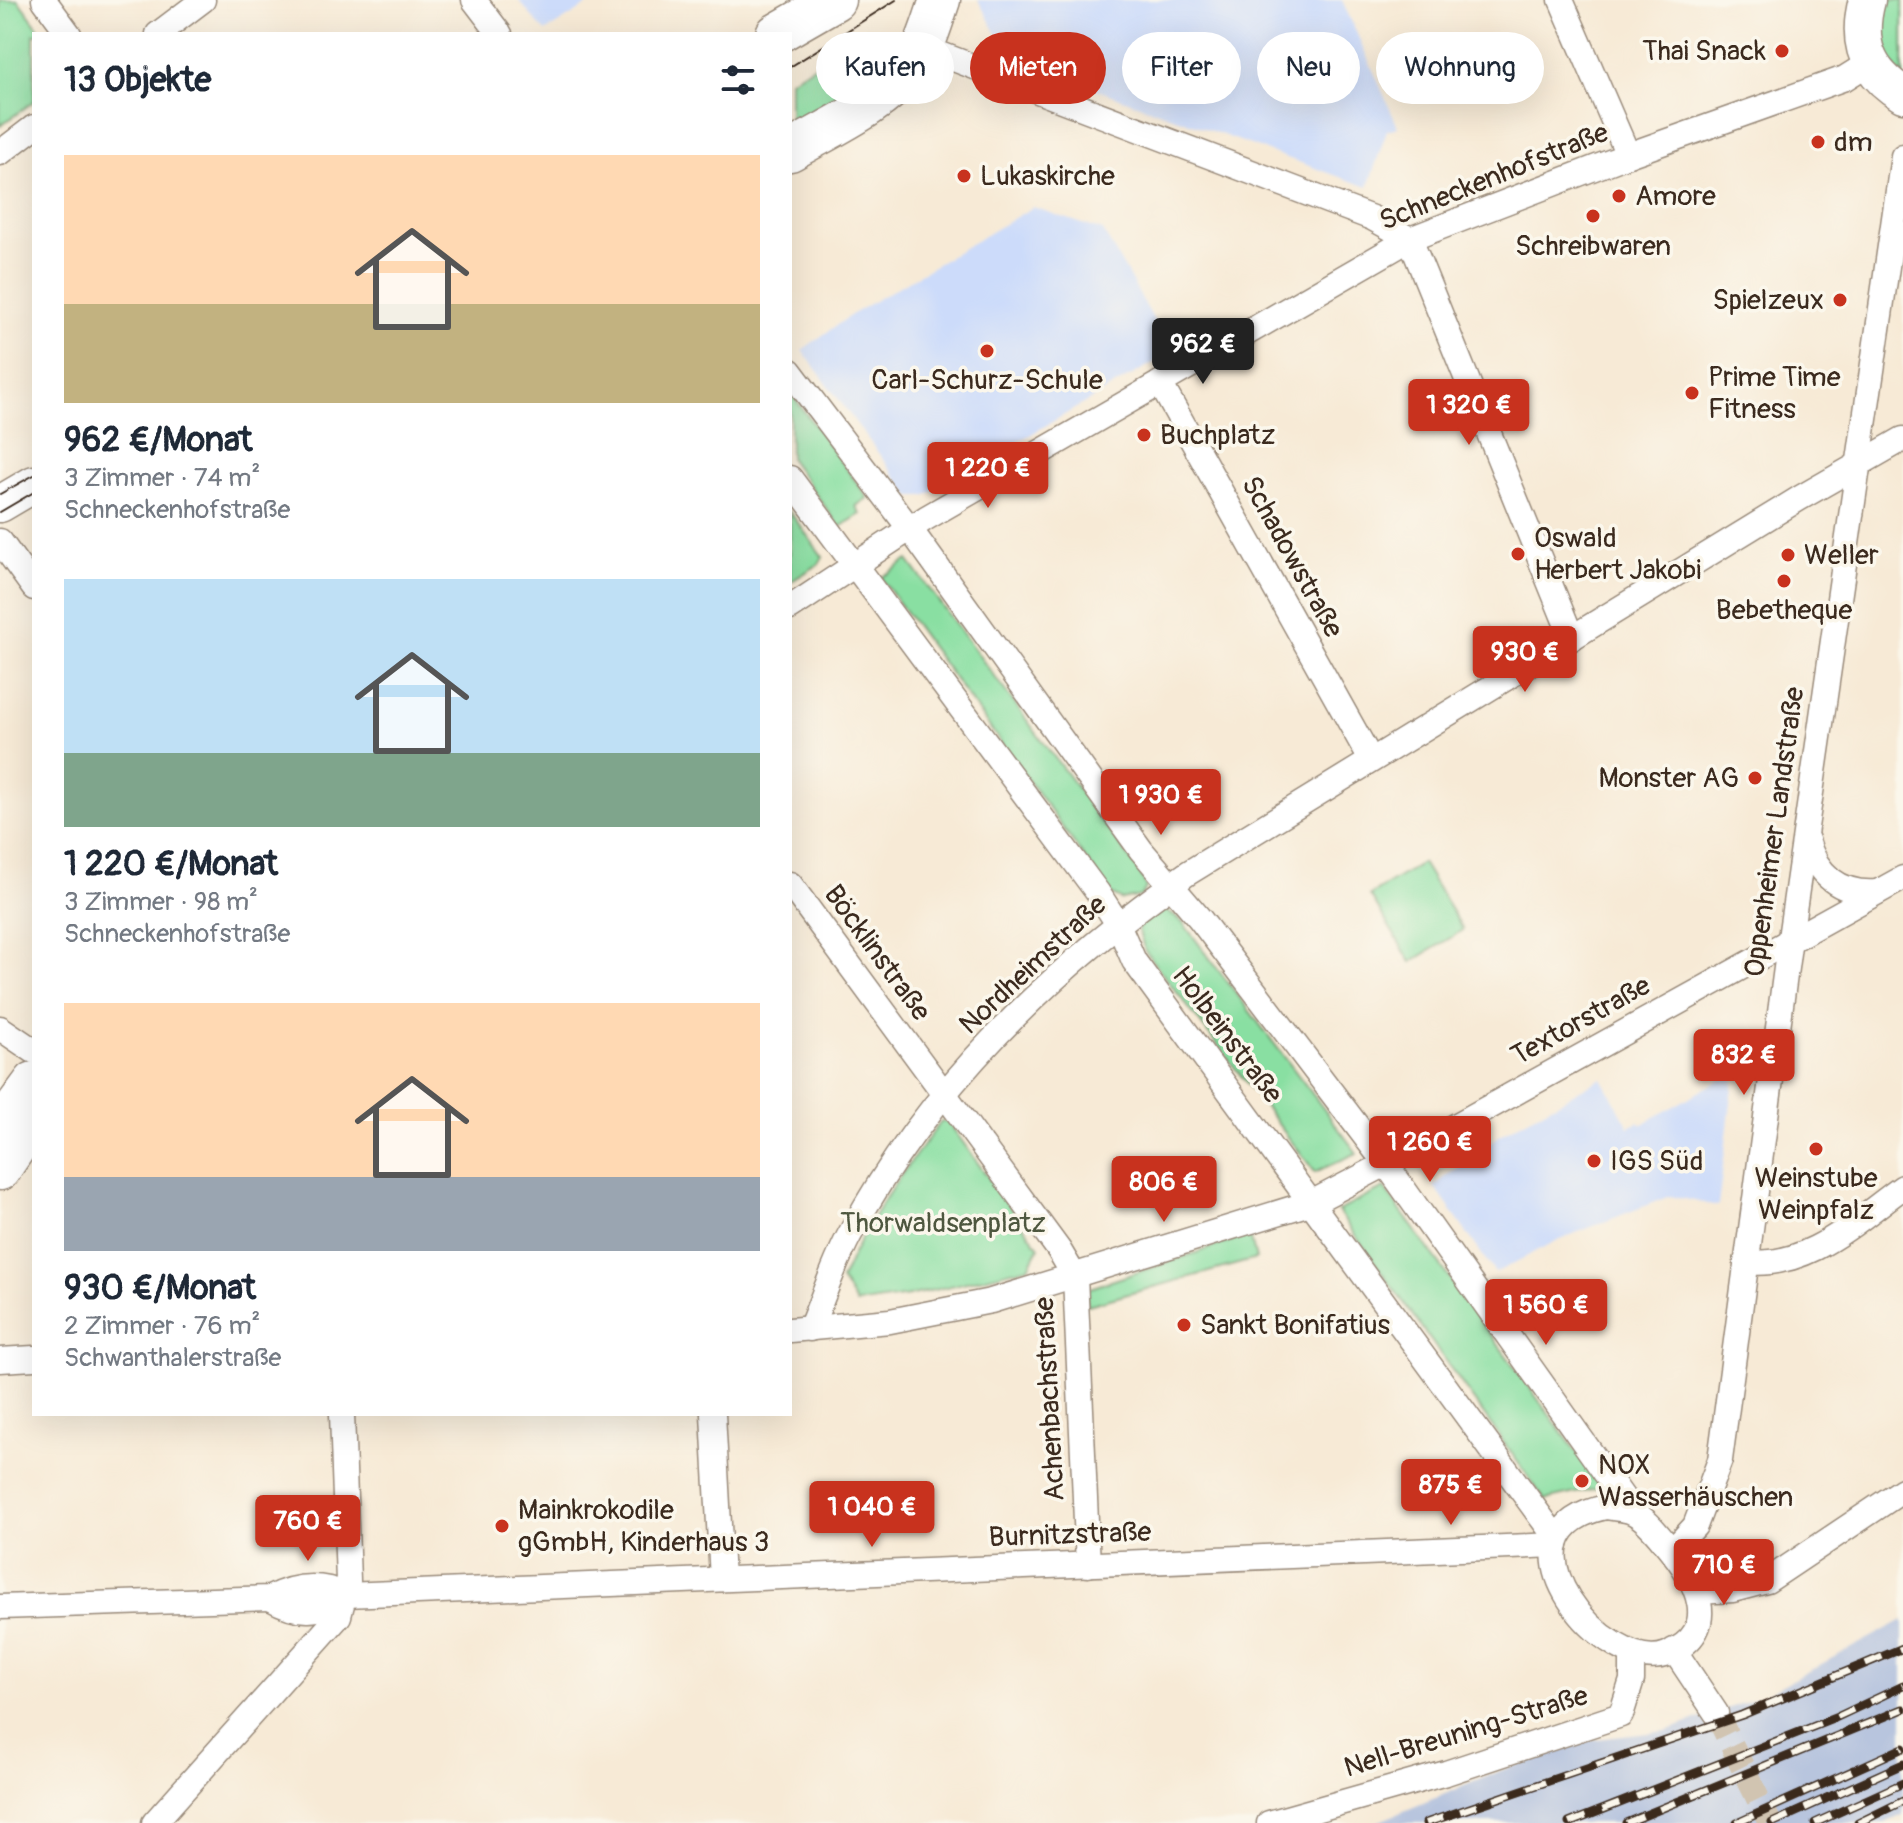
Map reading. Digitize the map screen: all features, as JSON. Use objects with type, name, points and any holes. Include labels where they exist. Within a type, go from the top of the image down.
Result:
[{"type":"main road","points":[[779,32],[835,0]]},
{"type":"main road","points":[[923,32],[924,0]]},
{"type":"main road","points":[[928,32],[940,0]]},
{"type":"main road","points":[[792,150],[867,104]]},
{"type":"main road","points":[[0,1128],[32,1085]]},
{"type":"main road","points":[[0,1170],[32,1123]]},
{"type":"street","points":[[44,0],[68,32]]},
{"type":"street","points":[[161,32],[203,0]]},
{"type":"street","points":[[474,0],[498,32]]},
{"type":"street","points":[[1561,0],[1628,155]]},
{"type":"street","points":[[1867,0],[1861,32],[1869,63],[1877,75],[1902,93]]},
{"type":"street","points":[[954,59],[1372,218],[1410,239],[1572,638]]},
{"type":"street","name":"Schneckenhofstraße","points":[[910,529],[1410,239],[1628,155],[1845,78],[1869,63]]},
{"type":"street","points":[[0,153],[32,129]]},
{"type":"street","name":"Oppenheimer Landstraße","points":[[1672,1551],[1695,1526],[1720,1460],[1790,938],[1903,156]]},
{"type":"street","name":"Holbeinstraße","points":[[792,374],[910,529],[1169,886],[1200,919],[1386,1164],[1633,1512]]},
{"type":"street","name":"Schadowstraße","points":[[1160,383],[1371,760]]},
{"type":"street","name":"Nordheimstraße","points":[[944,1095],[1032,1000],[1118,924],[1169,886],[1371,760],[1903,439]]},
{"type":"street","name":"Holbeinstraße","points":[[792,481],[1118,924],[1134,961],[1523,1491],[1556,1542]]},
{"type":"street","points":[[0,504],[32,485]]},
{"type":"street","points":[[792,607],[910,529]]},
{"type":"street","points":[[0,541],[32,585]]},
{"type":"street","points":[[1806,836],[1815,863],[1831,881],[1862,893],[1877,892]]},
{"type":"street","name":"Textorstraße","points":[[800,1330],[936,1313],[1075,1277],[1313,1202],[1903,878]]},
{"type":"street","name":"Böcklinstraße","points":[[792,892],[798,914],[944,1095]]},
{"type":"street","points":[[0,1028],[32,1050]]},
{"type":"street","points":[[800,1330],[852,1231],[944,1095],[1059,1250],[1075,1277]]},
{"type":"street","points":[[1746,1262],[1777,1263],[1808,1253],[1903,1187]]},
{"type":"street","name":"Achenbachstraße","points":[[1075,1277],[1088,1565]]},
{"type":"street","points":[[0,1360],[32,1358]]},
{"type":"street","points":[[154,1823],[339,1616],[346,1595],[342,1416]]},
{"type":"street","points":[[713,1416],[722,1579]]},
{"type":"street","points":[[1698,1592],[1733,1590],[1767,1581],[1903,1490]]},
{"type":"street","points":[[1502,1549],[1524,1530],[1528,1517],[1523,1491]]},
{"type":"street","points":[[1606,1507],[1633,1512],[1672,1551],[1688,1570],[1698,1592],[1696,1630],[1685,1646],[1662,1656],[1632,1654],[1614,1646],[1590,1624],[1563,1589],[1553,1562],[1556,1542],[1568,1520],[1586,1511],[1606,1507]]},
{"type":"street","name":"Burnitzstraße","points":[[0,1607],[270,1598],[291,1588],[329,1587],[346,1595],[1502,1549],[1556,1542]]},
{"type":"street","points":[[1674,1650],[1716,1713]]},
{"type":"street","name":"Nell-Breuning-Straße","points":[[1269,1823],[1446,1773],[1621,1715],[1632,1680],[1632,1654]]},
{"type":"shaded area","points":[[518,0],[596,0],[545,32]]},
{"type":"shaded area","points":[[978,0],[1342,0],[1356,32],[1257,32],[1257,104],[1360,104],[1360,41],[1376,77],[1376,104],[1388,104],[1398,127],[1387,130],[1368,187],[1137,104],[1241,104],[1241,32],[1122,32],[1122,99],[1106,93],[1106,32],[996,32]]},
{"type":"shaded area","name":"Carl-Schurz-Schule","points":[[1033,207],[1103,231],[1172,352],[925,496],[910,496],[802,350],[854,313]]},
{"type":"shaded area","name":"IGS Süd","points":[[1602,1078],[1629,1127],[1638,1122],[1641,1125],[1723,1078],[1734,1079],[1718,1206],[1670,1196],[1558,1240],[1495,1273],[1434,1186],[1503,1133]]},
{"type":"shaded area","points":[[1903,1620],[1903,1815],[1885,1823],[1375,1823],[1505,1769],[1589,1740],[1666,1731],[1762,1696]]},
{"type":"green space","points":[[0,0],[18,0],[42,32],[32,32],[32,102],[0,126]]},
{"type":"green space","points":[[1882,0],[1903,0],[1903,77],[1870,36]]},
{"type":"green space","points":[[816,65],[816,104],[824,104],[792,124],[792,79]]},
{"type":"green space","points":[[792,395],[868,498],[856,506],[861,514],[840,527],[792,462]]},
{"type":"green space","points":[[792,515],[823,557],[819,564],[792,581]]},
{"type":"green space","points":[[908,560],[1141,874],[1146,888],[1141,896],[1122,900],[1111,894],[881,578]]},
{"type":"green space","points":[[1422,863],[1463,930],[1411,962],[1370,895]]},
{"type":"green space","points":[[1163,908],[1183,923],[1357,1153],[1315,1172],[1145,951],[1138,928],[1142,918]]},
{"type":"green space","name":"Thorwaldsenplatz","points":[[941,1122],[948,1122],[1039,1247],[1029,1267],[909,1296],[856,1304],[841,1280],[851,1258],[886,1198]]},
{"type":"green space","points":[[1384,1188],[1602,1487],[1545,1500],[1338,1211]]},
{"type":"green space","points":[[1250,1235],[1256,1259],[1088,1305],[1084,1290]]},
{"type":"tunnel","points":[[1716,1713],[1770,1823]]},
{"type":"tram line","points":[[792,66],[896,0]]},
{"type":"tram line","points":[[0,494],[32,476]]},
{"type":"tram line","points":[[0,512],[32,493]]},
{"type":"railway","points":[[1426,1823],[1742,1715],[1903,1648]]},
{"type":"railway","points":[[1569,1823],[1835,1718],[1903,1686]]},
{"type":"railway","points":[[1626,1823],[1903,1709]]},
{"type":"railway","points":[[1737,1823],[1903,1748]]},
{"type":"railway","points":[[1772,1823],[1903,1764]]},
{"type":"railway","points":[[1815,1823],[1903,1783]]},
{"type":"railway","points":[[1858,1823],[1903,1801]]},
{"type":"place","name":"Thai Snack","points":[[1782,51]]},
{"type":"place","name":"dm","points":[[1818,142]]},
{"type":"place","name":"Lukaskirche","points":[[964,176]]},
{"type":"place","name":"Amore","points":[[1619,196]]},
{"type":"place","name":"Schreibwaren","points":[[1593,216]]},
{"type":"place","name":"Spielzeux","points":[[1840,300]]},
{"type":"place","name":"Carl-Schurz-Schule","points":[[987,351]]},
{"type":"place","name":"Prime Time Fitness","points":[[1692,393]]},
{"type":"place","name":"Buchplatz","points":[[1144,435]]},
{"type":"place","name":"Oswald Herbert Jakobi","points":[[1518,554]]},
{"type":"place","name":"Weller","points":[[1788,555]]},
{"type":"place","name":"Bebetheque","points":[[1784,581]]},
{"type":"place","name":"Monster AG","points":[[1755,778]]},
{"type":"place","name":"Weinstube Weinpfalz","points":[[1816,1149]]},
{"type":"place","name":"IGS Süd","points":[[1594,1161]]},
{"type":"place","name":"Sankt Bonifatius","points":[[1184,1325]]},
{"type":"place","name":"NOX Wasserhäuschen","points":[[1582,1481]]},
{"type":"place","name":"Mainkrokodile gGmbH, Kinderhaus 3","points":[[502,1526]]}]
